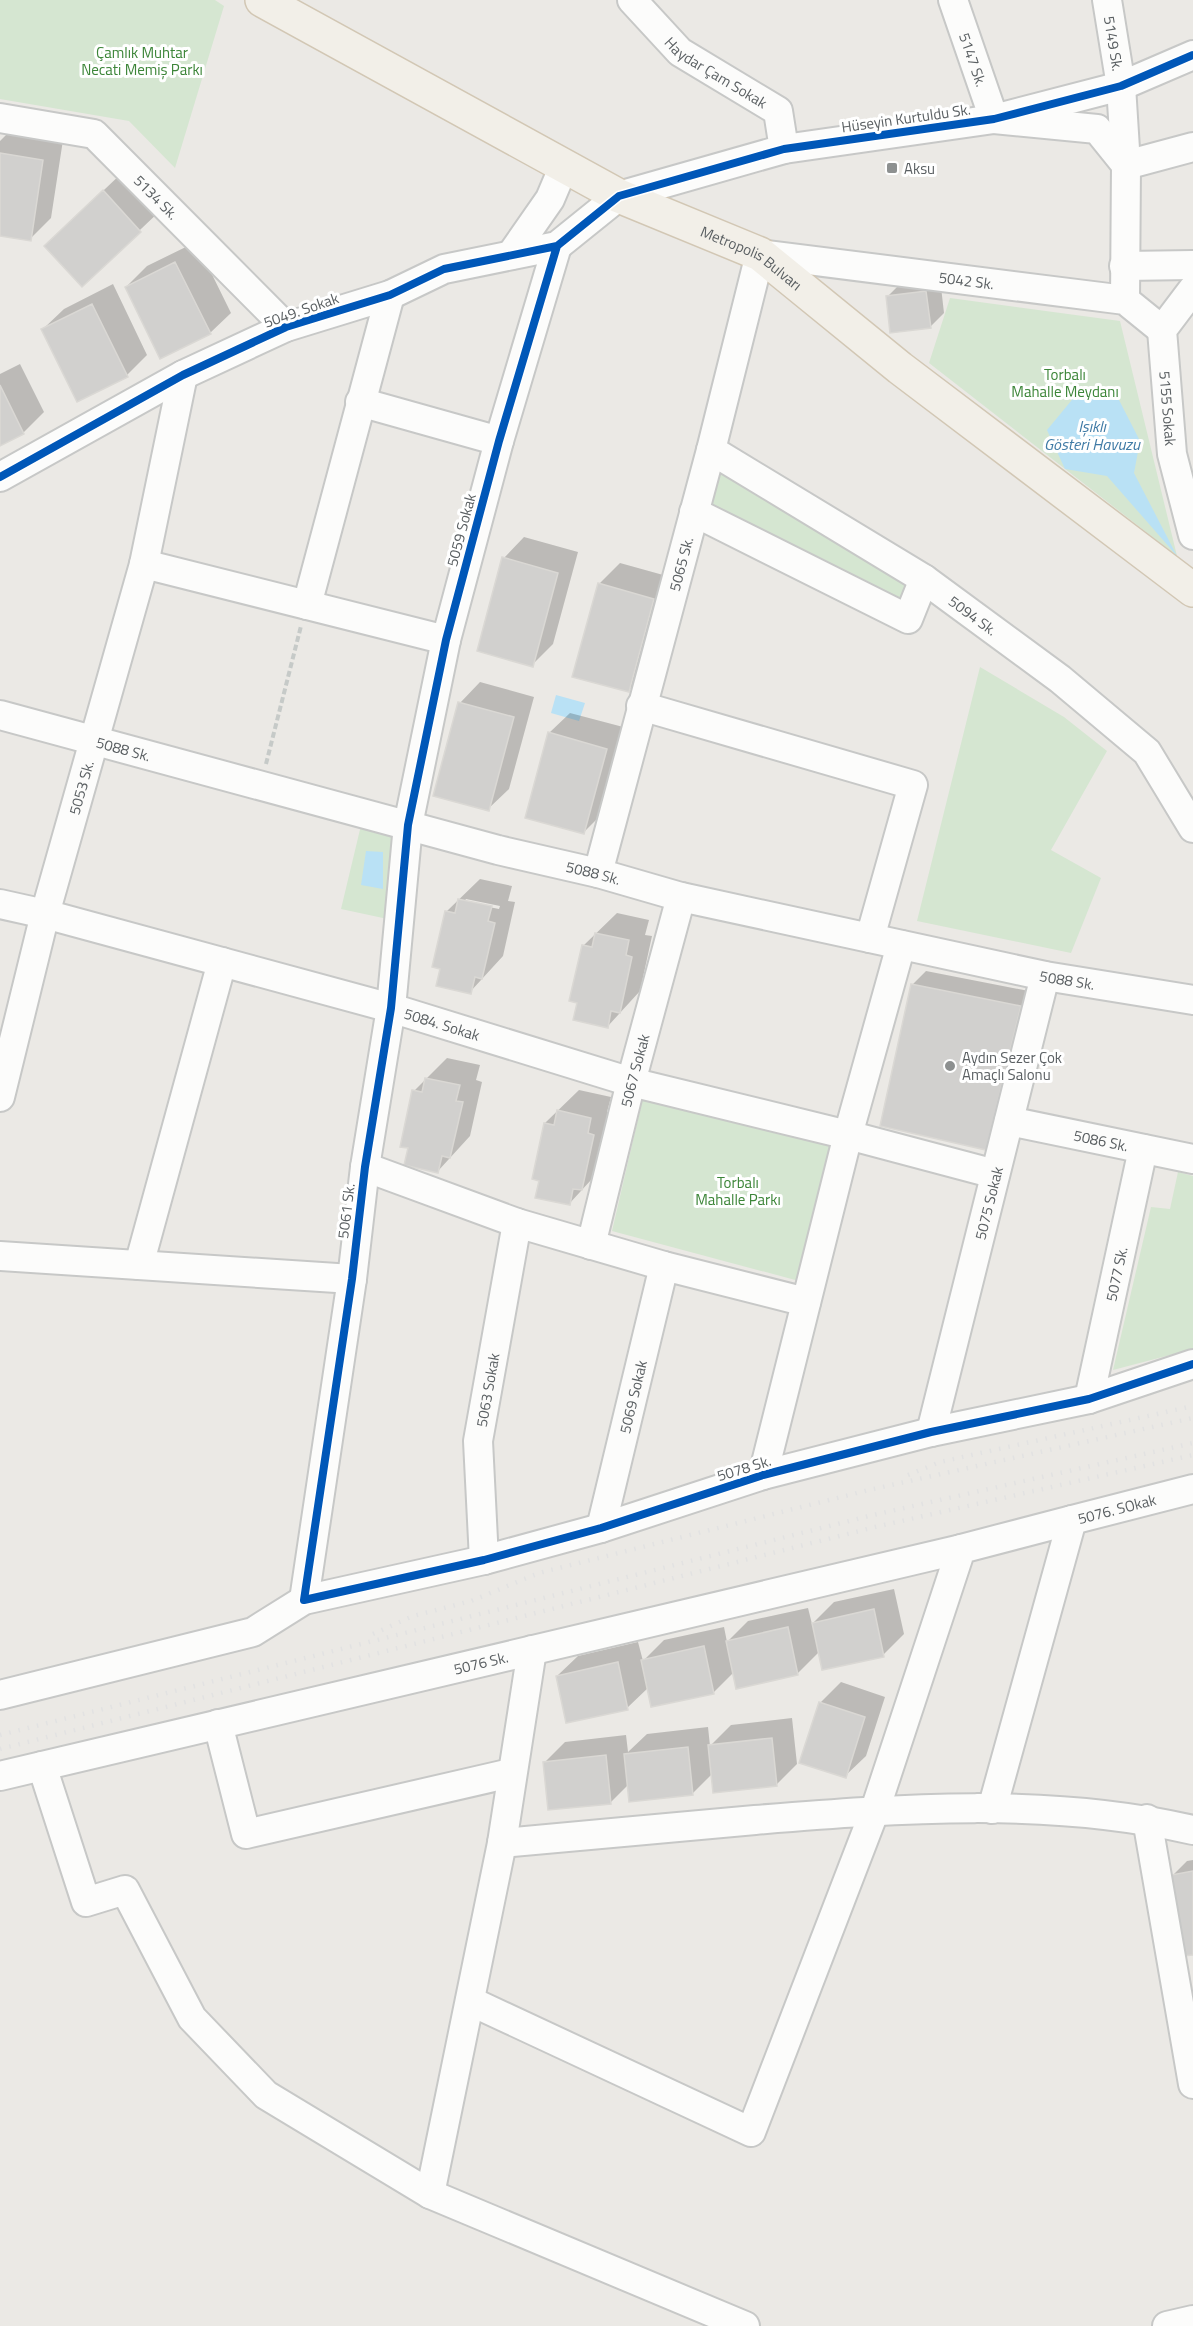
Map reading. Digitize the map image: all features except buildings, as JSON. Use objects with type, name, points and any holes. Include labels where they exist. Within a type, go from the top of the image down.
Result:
[{"type":"main road","name":"Metropolis Bulvarı","points":[[262,0],[619,196],[760,254],[900,368],[1193,590]]},
{"type":"street","name":"Haydar Çam Sokak","points":[[633,0],[680,52],[778,111],[783,149]]},
{"type":"street","name":"5147 Sk.","points":[[952,0],[994,119]]},
{"type":"street","name":"5149 Sk.","points":[[1107,0],[1121,86],[1126,165],[1125,300]]},
{"type":"street","name":"Hüseyin Kurtuldu Sk.","points":[[619,196],[783,149],[994,119],[1121,86],[1193,55]]},
{"type":"street","name":"5134 Sk.","points":[[0,118],[94,134],[286,327]]},
{"type":"street","points":[[994,119],[1097,129],[1126,165],[1193,147]]},
{"type":"street","points":[[511,255],[550,199],[564,166]]},
{"type":"street","name":"5049. Sokak","points":[[0,477],[183,375],[286,327],[390,296],[444,269],[557,246],[619,196]]},
{"type":"street","name":"5059 Sokak","points":[[408,825],[446,640],[499,441],[557,246]]},
{"type":"street","name":"5042 Sk.","points":[[760,254],[1125,300]]},
{"type":"street","name":"5065 Sk.","points":[[598,873],[711,450],[760,254]]},
{"type":"street","points":[[1124,266],[1193,265]]},
{"type":"street","points":[[1125,300],[1162,330],[1193,289]]},
{"type":"street","points":[[306,605],[390,296]]},
{"type":"street","name":"5155 Sokak","points":[[1162,330],[1172,454],[1193,535]]},
{"type":"street","name":"5053 Sk.","points":[[0,1097],[45,915],[144,564],[183,375]]},
{"type":"street","points":[[360,402],[499,441]]},
{"type":"street","name":"5094 Sk.","points":[[711,450],[924,579],[1060,679],[1147,752],[1193,828]]},
{"type":"street","points":[[694,512],[908,619],[924,579]]},
{"type":"street","points":[[144,564],[446,640]]},
{"type":"street","points":[[641,706],[913,785],[870,938]]},
{"type":"street","name":"5088 Sk.","points":[[0,715],[498,850],[598,873],[681,897],[1045,976],[1193,1000]]},
{"type":"street","name":"5061 Sk.","points":[[304,1600],[352,1279],[365,1167],[391,1008],[408,825]]},
{"type":"street","name":"5067 Sokak","points":[[591,1245],[631,1082],[681,897]]},
{"type":"street","name":"5084. Sokak","points":[[0,904],[391,1008],[631,1082],[995,1174]]},
{"type":"street","points":[[763,1475],[848,1135],[901,945]]},
{"type":"street","points":[[139,1265],[222,963]]},
{"type":"street","name":"5075 Sokak","points":[[931,1432],[1045,976]]},
{"type":"street","name":"5086 Sk.","points":[[1009,1120],[1193,1159]]},
{"type":"street","name":"5077 Sk.","points":[[1089,1399],[1143,1149]]},
{"type":"street","points":[[365,1167],[517,1222],[591,1245],[806,1302]]},
{"type":"street","name":"5063 Sokak","points":[[484,1560],[478,1441],[517,1222]]},
{"type":"street","points":[[0,1256],[352,1279]]},
{"type":"street","name":"5069 Sokak","points":[[602,1528],[664,1266]]},
{"type":"street","name":"5078 Sk.","points":[[0,1695],[253,1632],[304,1600],[484,1560],[602,1528],[763,1475],[931,1432],[1089,1399],[1193,1364]]},
{"type":"street","name":"5076. SOkak","points":[[992,1809],[1072,1520],[1193,1489]]},
{"type":"street","name":"5076 Sk.","points":[[0,1776],[961,1549],[1072,1520]]},
{"type":"street","points":[[470,2001],[751,2132],[875,1810],[961,1549]]},
{"type":"street","points":[[430,2194],[502,1843],[511,1773],[532,1650]]},
{"type":"street","points":[[218,1724],[246,1834],[511,1773]]},
{"type":"street","points":[[42,1766],[86,1902],[124,1890],[192,2018],[266,2095],[430,2194],[745,2326]]},
{"type":"street","points":[[502,1843],[875,1810],[992,1809],[1105,1813],[1146,1819],[1193,1830]]},
{"type":"street","points":[[1146,1819],[1193,2084]]},
{"type":"street","points":[[1167,2326],[1193,2320]]},
{"type":"path","points":[[261,785],[306,605]]},
{"type":"green space","name":"Çamlık Muhtar Necati Memiş Parkı","points":[[0,0],[215,0],[224,6],[175,168],[129,121],[0,99]]},
{"type":"green space","name":"Torbalı Mahalle Meydanı","points":[[950,298],[1120,321],[1177,556],[929,363]]},
{"type":"green space","points":[[720,469],[910,582],[899,602],[709,513]]},
{"type":"green space","points":[[980,667],[1064,717],[1107,751],[1051,850],[1101,878],[1071,953],[917,921]]},
{"type":"green space","points":[[363,817],[408,825],[397,921],[341,909]]},
{"type":"green space","name":"Torbalı Mahalle Parkı","points":[[644,1093],[831,1140],[799,1281],[612,1231]]},
{"type":"green space","points":[[1178,1172],[1193,1176],[1193,1349],[1113,1370],[1151,1207],[1170,1209]]},
{"type":"water","name":"Işıklı Gösteri Havuzu","points":[[1076,395],[1119,400],[1140,441],[1134,473],[1177,556],[1107,476],[1065,469],[1047,430]]},
{"type":"water","points":[[556,695],[585,703],[579,721],[551,713]]},
{"type":"water","points":[[366,851],[383,852],[383,889],[361,885]]},
{"type":"railway","points":[[908,1475],[940,1462],[1193,1406]]},
{"type":"railway","points":[[373,1634],[413,1616],[471,1601],[539,1573],[869,1490],[1193,1418]]},
{"type":"railway","points":[[0,1735],[873,1515],[1193,1443]]},
{"type":"railway","points":[[0,1749],[875,1527],[1193,1455]]},
{"type":"cycle path","points":[[0,477],[183,375],[286,327],[390,295],[444,269],[557,246],[619,196],[784,149],[994,119],[1121,86],[1193,55]]},
{"type":"cycle path","points":[[557,246],[499,441],[446,640],[408,825],[391,1008],[365,1167],[352,1279],[304,1600],[484,1560],[601,1528],[763,1475],[931,1432],[1089,1399],[1193,1364]]},
{"type":"place","name":"Aksu","points":[[892,168]]},
{"type":"place","name":"Aydın Sezer Çok Amaçlı Salonu","points":[[950,1066]]}]
